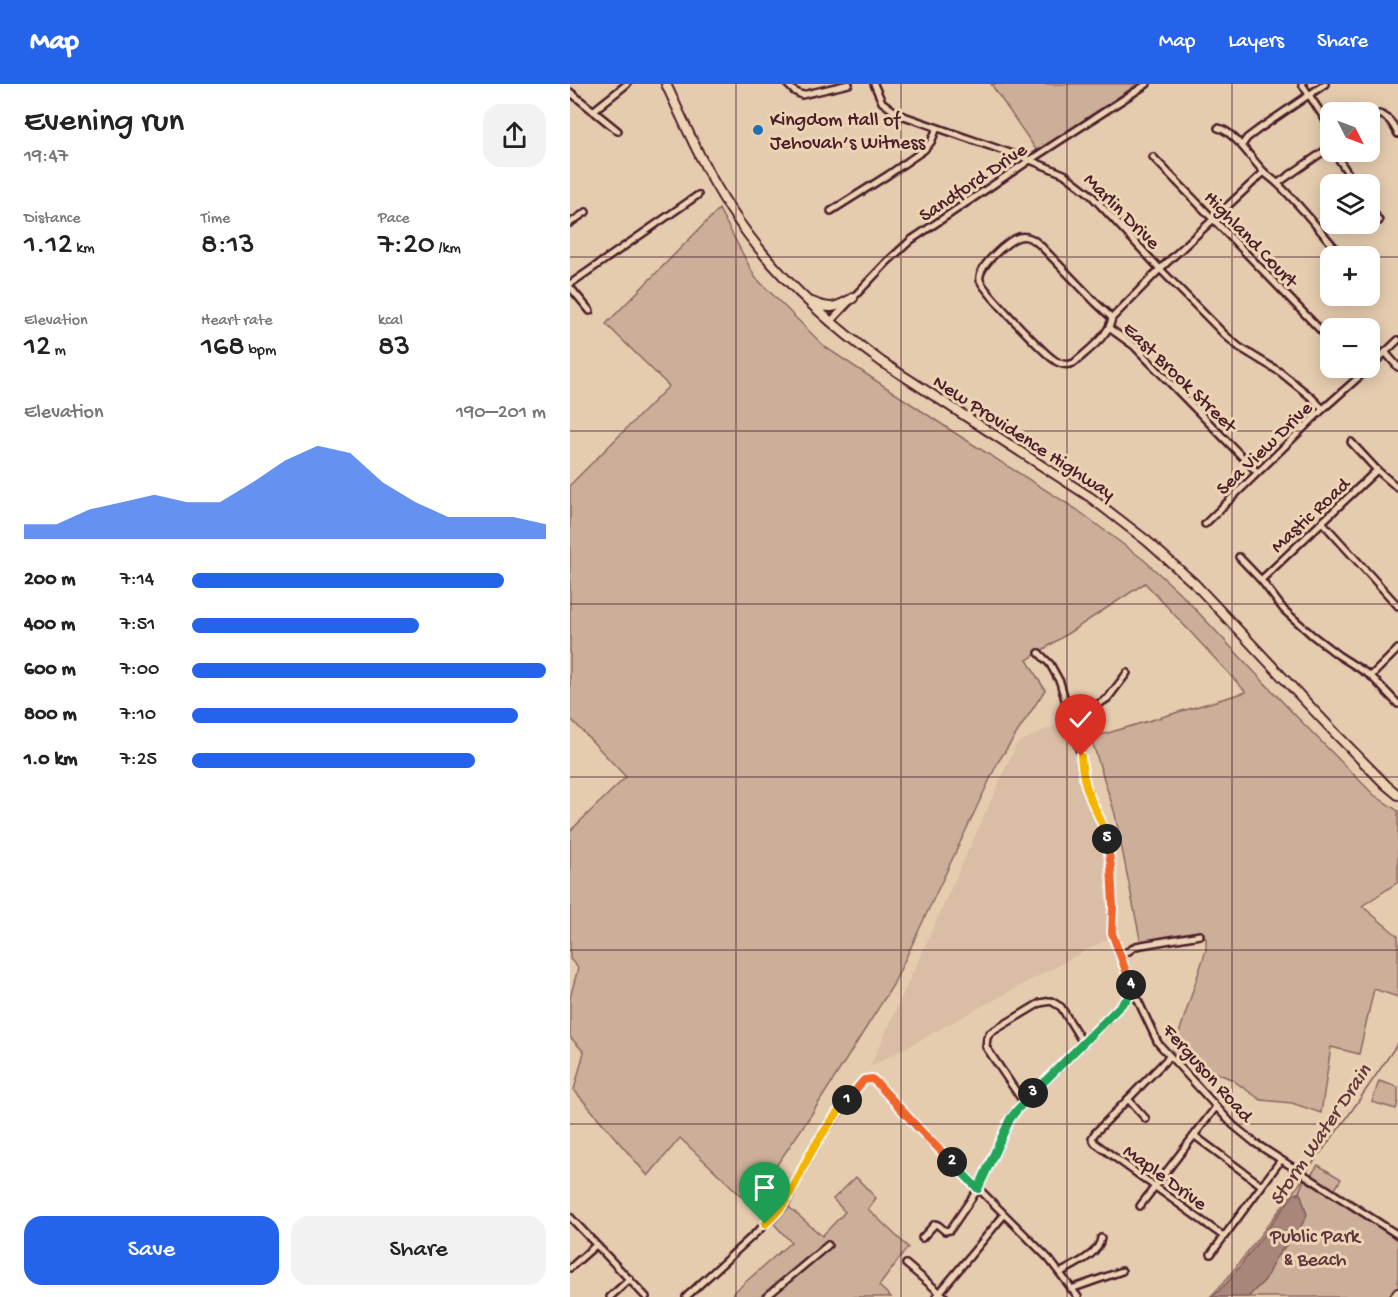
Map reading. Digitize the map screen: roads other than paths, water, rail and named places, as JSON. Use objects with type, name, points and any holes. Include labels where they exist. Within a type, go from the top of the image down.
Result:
[{"type":"highway","name":"New Providence Highway","points":[[666,84],[715,185],[731,211],[785,278],[830,322],[882,362],[1090,497],[1147,541],[1195,584],[1336,735],[1398,795]]},
{"type":"highway","points":[[808,300],[825,308],[835,307],[853,298]]},
{"type":"highway","points":[[1395,1297],[1398,1293]]},
{"type":"street","points":[[593,111],[627,84]]},
{"type":"street","points":[[787,84],[794,92],[802,95],[849,84]]},
{"type":"street","name":"Marlin Drive","points":[[874,84],[882,102],[898,114],[1030,160],[1064,174],[1077,183],[1239,347],[1280,372],[1323,409]]},
{"type":"street","name":"Sandford Drive","points":[[830,322],[911,240],[1147,84]]},
{"type":"street","points":[[1302,84],[1320,112]]},
{"type":"street","points":[[1242,145],[1259,129],[1325,84]]},
{"type":"street","points":[[570,92],[618,131]]},
{"type":"street","points":[[1380,114],[1386,116],[1392,122],[1398,134]]},
{"type":"street","points":[[831,211],[924,150],[931,142],[937,128]]},
{"type":"street","points":[[1218,128],[1225,130],[1242,145],[1333,246]]},
{"type":"street","points":[[1278,183],[1320,154]]},
{"type":"street","name":"Highland Court","points":[[1153,157],[1320,330]]},
{"type":"street","points":[[1109,328],[1112,318],[1160,269],[1264,172]]},
{"type":"street","points":[[590,311],[570,285],[698,195]]},
{"type":"street","points":[[570,223],[586,212]]},
{"type":"street","name":"East Brook Street","points":[[1112,318],[1032,238],[1016,238],[1005,244],[981,272],[980,281],[991,296],[1053,359],[1064,365],[1074,363],[1109,328],[1134,346],[1257,472]]},
{"type":"street","name":"Sea View Drive","points":[[1380,357],[1398,340]]},
{"type":"street","points":[[1385,352],[1398,367]]},
{"type":"street","name":"Sea View Drive","points":[[1205,524],[1357,378]]},
{"type":"street","points":[[1351,442],[1377,470],[1398,488]]},
{"type":"street","name":"Mastic Road","points":[[1261,580],[1377,470]]},
{"type":"street","points":[[1322,522],[1398,606]]},
{"type":"street","points":[[1239,556],[1284,610],[1338,655],[1371,676],[1398,704]]},
{"type":"street","points":[[1371,676],[1398,649]]},
{"type":"street","name":"Ferguson Road","points":[[1039,653],[1050,664],[1060,682],[1081,756],[1082,771],[1089,796],[1105,830],[1111,867],[1112,933],[1134,992],[1158,1043],[1243,1134],[1398,1235]]},
{"type":"street","points":[[1070,718],[1108,698],[1127,673]]},
{"type":"street","points":[[1119,954],[1136,946],[1200,935]]},
{"type":"street","points":[[922,1238],[934,1224],[945,1232],[950,1230],[978,1189],[1010,1119],[1134,992]]},
{"type":"street","points":[[1024,1103],[988,1052],[986,1042],[990,1033],[1040,1003],[1051,1001],[1061,1007],[1083,1043]]},
{"type":"street","points":[[1146,1119],[1128,1100],[1170,1057]]},
{"type":"street","points":[[686,1297],[786,1203],[821,1136],[835,1115],[864,1080],[872,1079],[1049,1259],[1078,1297]]},
{"type":"street","name":"Maple Drive","points":[[1128,1100],[1095,1133],[1092,1138],[1095,1143],[1223,1236]]},
{"type":"street","points":[[1140,1206],[1216,1107]]},
{"type":"street","points":[[1195,1136],[1261,1185]]},
{"type":"street","points":[[1211,1254],[1281,1160]]},
{"type":"street","points":[[906,1264],[940,1296],[1004,1215]]},
{"type":"street","points":[[570,1217],[646,1297]]},
{"type":"street","points":[[1060,1273],[1093,1253],[1101,1244],[1101,1238]]},
{"type":"street","points":[[570,1268],[597,1245]]},
{"type":"street","points":[[766,1297],[828,1245]]},
{"type":"street","points":[[1071,1289],[1122,1271]]},
{"type":"street","points":[[610,1297],[630,1280]]},
{"type":"waterway","name":"Storm Water Drain","points":[[1306,1172],[1398,1043]]},
{"type":"waterway","name":"Storm Water Drain","points":[[1298,1195],[1305,1177]]},
{"type":"place","name":"Kingdom Hall of Jehovah’s Witness","points":[[758,130]]},
{"type":"park label","name":"Public Park & Beach","points":[[1315,1246]]}]
